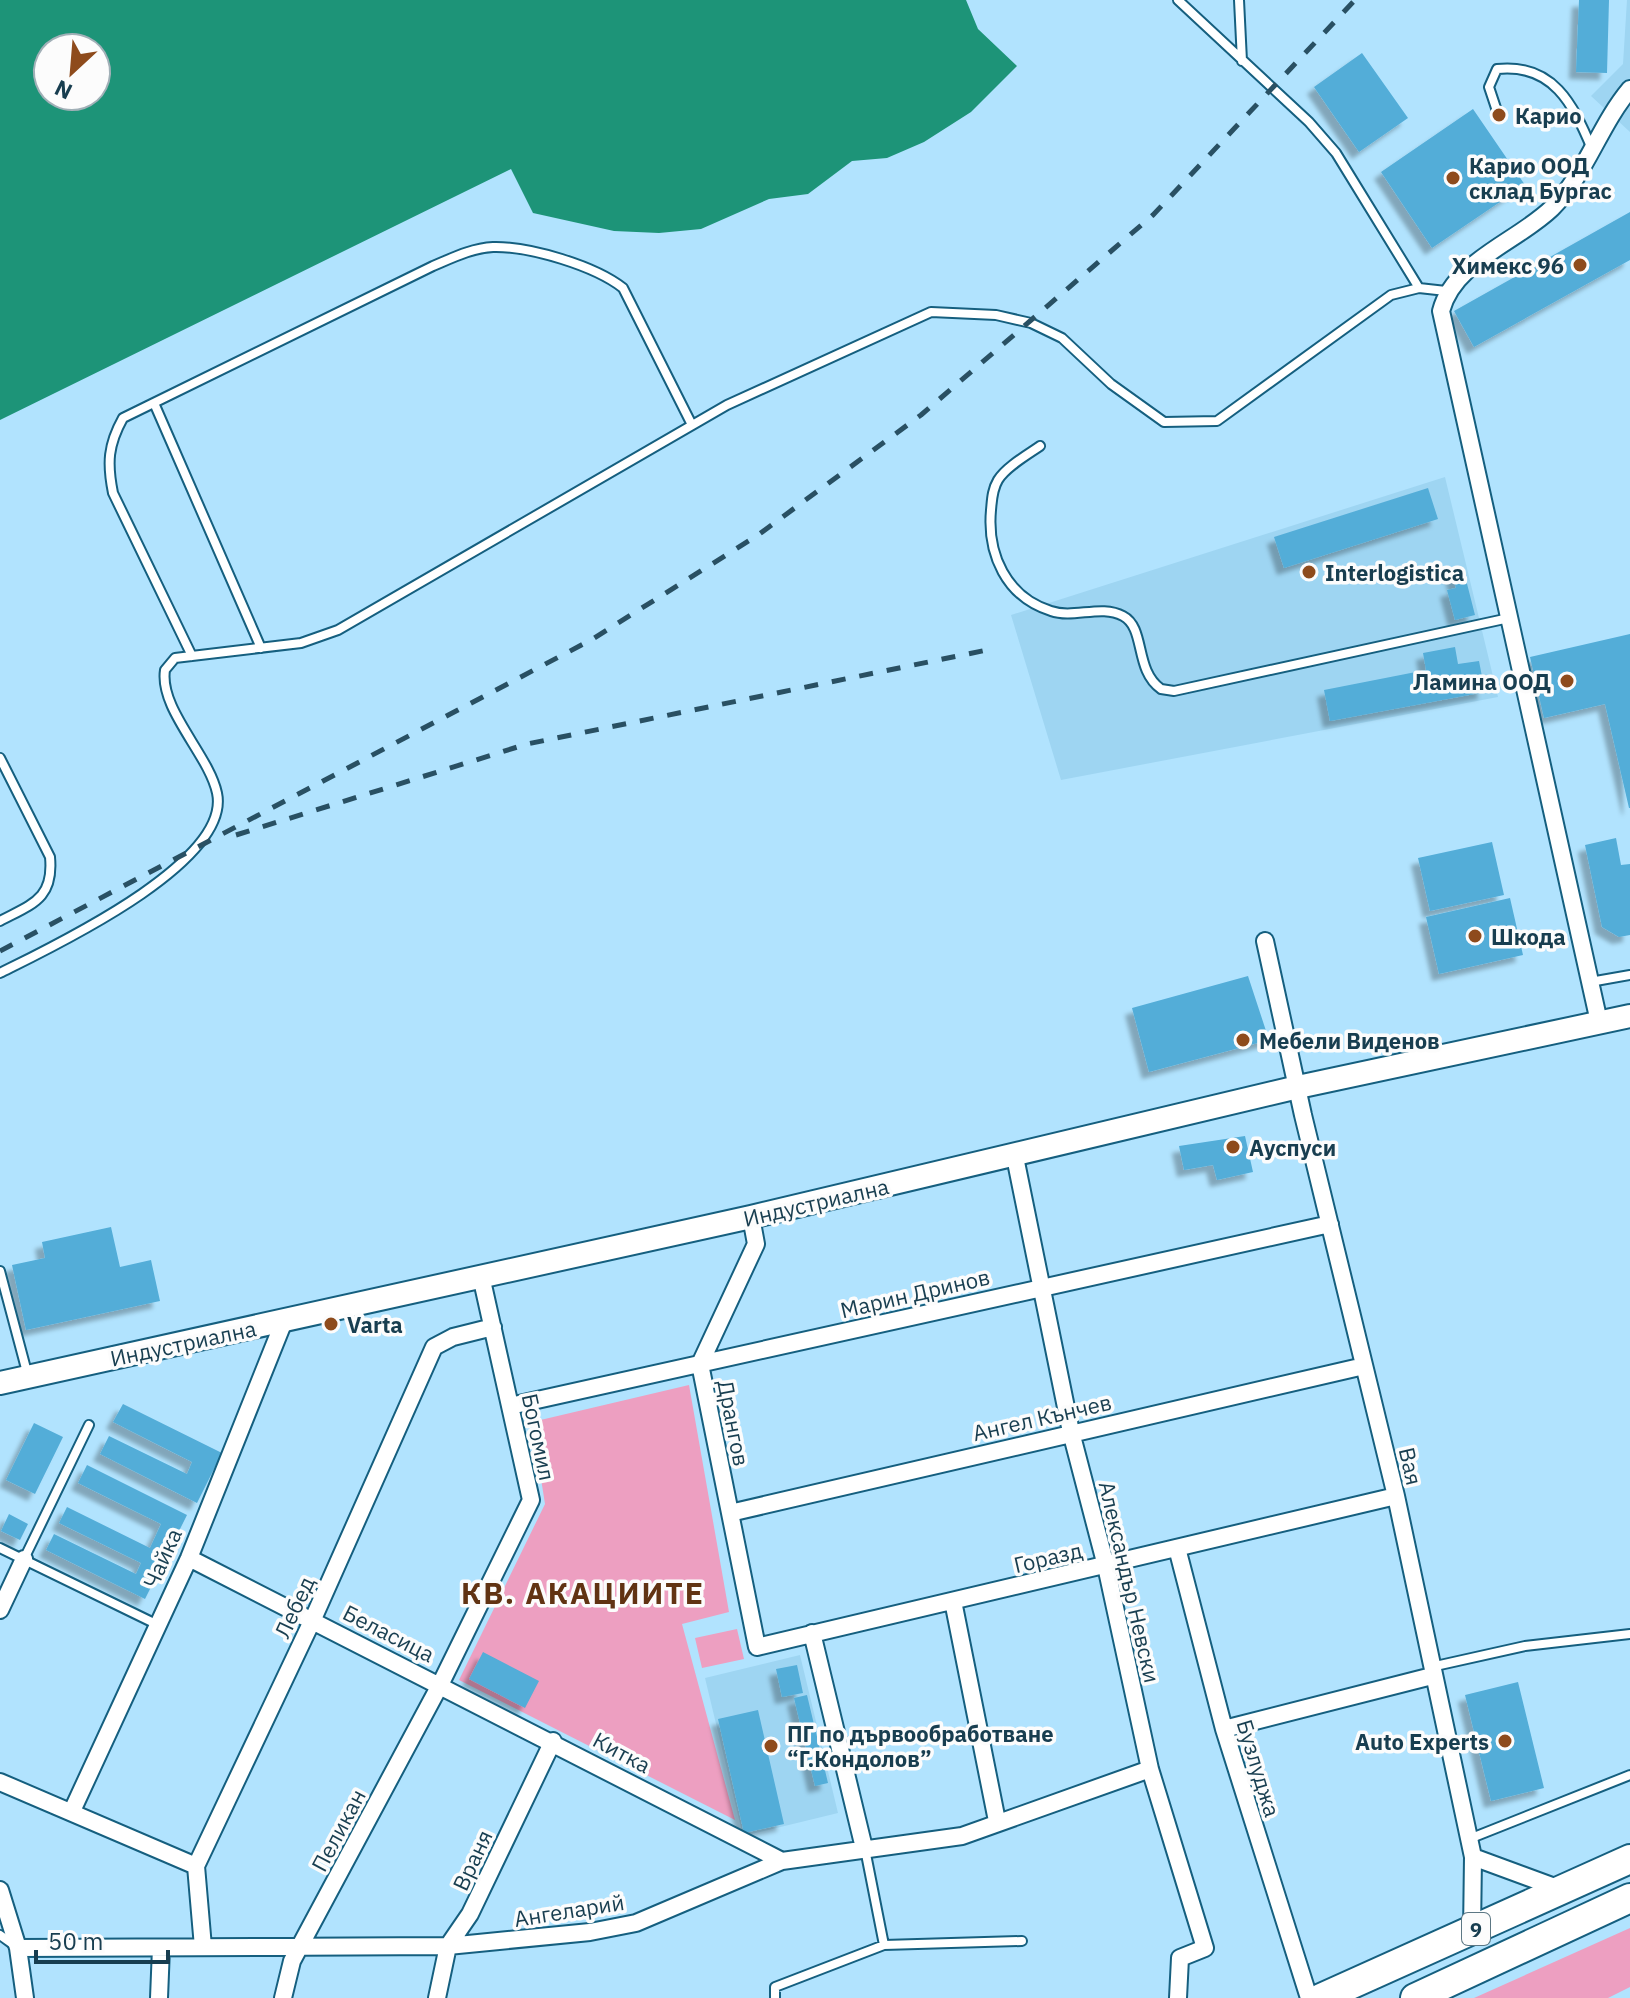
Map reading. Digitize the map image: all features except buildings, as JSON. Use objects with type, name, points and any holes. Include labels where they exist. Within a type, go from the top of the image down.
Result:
[{"type":"highway","name":"9","points":[[1321,1998],[1630,1859]]},
{"type":"highway","name":"9","points":[[1415,1998],[1630,1898]]},
{"type":"main road","name":"Индустриална","points":[[0,1383],[1015,1157],[1298,1087],[1630,1016]]},
{"type":"street","points":[[1599,1022],[1441,311],[1446,291],[1460,276],[1549,211],[1571,187],[1611,112],[1630,89]]},
{"type":"street","name":"Вая","points":[[1265,941],[1396,1496],[1473,1857],[1472,1932]]},
{"type":"street","name":"Александър Невски","points":[[1015,1157],[1071,1432],[1106,1566],[1150,1769],[1205,1948],[1180,1958],[1178,1998]]},
{"type":"street","name":"Дрангов","points":[[751,1217],[756,1244],[700,1364],[757,1647]]},
{"type":"street","name":"Марин Дринов","points":[[510,1406],[1330,1224]]},
{"type":"street","name":"Богомил","points":[[440,1685],[531,1500],[481,1276]]},
{"type":"street","name":"Чайка","points":[[72,1811],[189,1558],[284,1321]]},
{"type":"street","name":"Лебед","points":[[196,1866],[313,1619],[434,1347],[453,1337],[493,1327]]},
{"type":"street","name":"Ангел Кънчев","points":[[730,1513],[1364,1366]]},
{"type":"street","name":"Горазд","points":[[757,1647],[1396,1496]]},
{"type":"street","name":"Бузлуджа","points":[[1177,1548],[1224,1729],[1309,1998]]},
{"type":"street","name":"Беласица","points":[[189,1558],[440,1685]]},
{"type":"street","points":[[0,1610],[24,1559]]},
{"type":"street","points":[[953,1601],[997,1821]]},
{"type":"street","points":[[812,1633],[864,1848]]},
{"type":"street","points":[[1224,1729],[1432,1672]]},
{"type":"street","name":"Китка","points":[[440,1685],[782,1861]]},
{"type":"street","name":"Пеликан","points":[[283,1998],[288,1970],[440,1685]]},
{"type":"street","name":"Враня","points":[[437,1998],[448,1946],[470,1914],[553,1741]]},
{"type":"street","name":"Ангеларий","points":[[18,1948],[448,1946],[536,1940],[636,1923],[782,1861],[962,1836],[1150,1769]]},
{"type":"street","points":[[0,1782],[196,1866],[203,1947]]},
{"type":"street","points":[[1473,1857],[1562,1890]]},
{"type":"street","points":[[0,1890],[18,1948],[25,1998]]},
{"type":"street","points":[[159,1998],[161,1948]]},
{"type":"lane","points":[[1178,0],[1309,122],[1336,153],[1419,288]]},
{"type":"lane","points":[[1185,8],[1194,0]]},
{"type":"lane","points":[[1239,0],[1242,61]]},
{"type":"lane","points":[[1499,117],[1489,87],[1497,69],[1520,66],[1558,88],[1576,111],[1592,150]]},
{"type":"lane","points":[[192,656],[113,493],[108,465],[111,440],[123,418],[433,266],[466,252],[494,247],[584,264],[623,288],[692,425]]},
{"type":"lane","points":[[0,973],[100,924],[198,847],[213,817],[218,794],[163,681],[168,662],[192,656],[301,643],[338,630],[727,405],[931,312],[996,315],[1031,323],[1062,338],[1111,384],[1164,422],[1217,421],[1391,295],[1419,288],[1446,291]]},
{"type":"lane","points":[[154,403],[261,648]]},
{"type":"lane","points":[[1040,446],[999,477],[993,490],[990,528],[992,554],[1008,581],[1030,603],[1055,613],[1113,612],[1125,617],[1133,624],[1144,671],[1161,689],[1174,691],[1509,618]]},
{"type":"lane","points":[[0,758],[50,857],[52,874],[39,900],[0,921]]},
{"type":"lane","points":[[1590,982],[1630,975]]},
{"type":"lane","points":[[0,1271],[28,1377]]},
{"type":"lane","points":[[24,1559],[89,1425]]},
{"type":"lane","points":[[0,1548],[156,1624]]},
{"type":"lane","points":[[1432,1672],[1525,1646],[1630,1634]]},
{"type":"lane","points":[[1469,1839],[1630,1775]]},
{"type":"lane","points":[[864,1848],[884,1945]]},
{"type":"lane","points":[[0,1935],[18,1948]]},
{"type":"lane","points":[[775,1998],[775,1987],[884,1945],[1022,1941]]},
{"type":"shaded area","points":[[0,0],[966,0],[978,29],[1017,66],[971,112],[924,142],[887,158],[852,161],[808,194],[769,199],[701,229],[659,233],[614,231],[533,213],[511,169],[0,420]]},
{"type":"shaded area","points":[[1627,0],[1630,0],[1630,132],[1591,96],[1623,64]]},
{"type":"shaded area","points":[[1445,477],[1498,697],[1061,780],[1011,615]]},
{"type":"shaded area","points":[[689,1385],[729,1612],[682,1624],[735,1820],[459,1680],[545,1504],[532,1422]]},
{"type":"shaded area","points":[[737,1629],[744,1659],[702,1668],[695,1638]]},
{"type":"shaded area","name":"ПГ по дървообработване “Г.Кондолов”","points":[[800,1655],[838,1813],[743,1836],[705,1678]]},
{"type":"shaded area","points":[[1630,1928],[1630,1987],[1608,1998],[1474,1998]]},
{"type":"railway","points":[[0,951],[591,640],[758,535],[921,415],[1153,215],[1355,0]]},
{"type":"railway","points":[[236,835],[527,744],[992,649]]},
{"type":"place","name":"Карио","points":[[1499,115]]},
{"type":"place","name":"Карио ООД склад Бургас","points":[[1453,178]]},
{"type":"place","name":"Химекс 96","points":[[1580,265]]},
{"type":"place","name":"Interlogistica","points":[[1309,572]]},
{"type":"place","name":"Ламина ООД","points":[[1567,681]]},
{"type":"place","name":"Шкода","points":[[1475,936]]},
{"type":"place","name":"Мебели Виденов","points":[[1243,1040]]},
{"type":"place","name":"Ауспуси","points":[[1233,1147]]},
{"type":"place","name":"Varta","points":[[331,1324]]},
{"type":"place","name":"Auto Experts","points":[[1505,1741]]},
{"type":"place","name":"ПГ по дървообработване “Г.Кондолов”","points":[[771,1746]]},
{"type":"district","name":"КВ. АКАЦИИТЕ","points":[[583,1592]]}]
